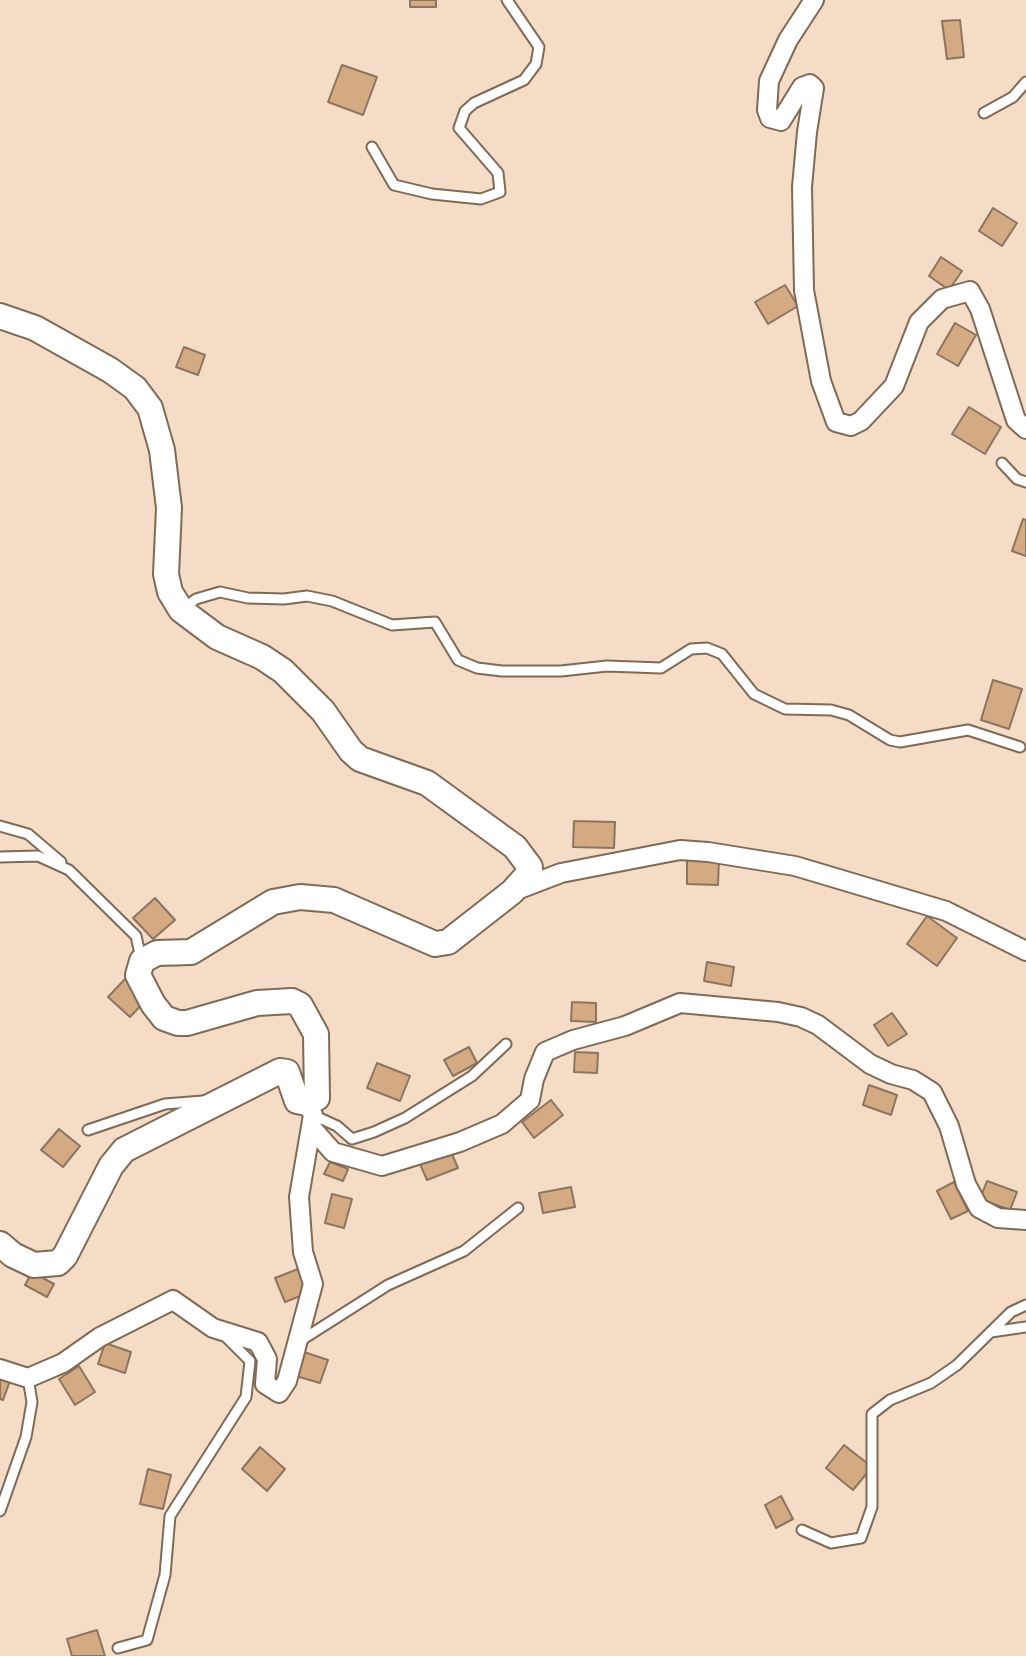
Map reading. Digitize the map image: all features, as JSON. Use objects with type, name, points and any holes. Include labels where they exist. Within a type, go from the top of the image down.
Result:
[{"type":"street","points":[[814,0],[788,40],[769,81],[767,110],[770,118],[781,121],[802,87],[810,84],[814,88],[802,187],[804,290],[821,381],[836,422],[851,426],[861,421],[894,386],[919,322],[942,299],[970,291],[980,309],[1016,420],[1026,429]]},
{"type":"street","points":[[0,316],[35,328],[110,370],[135,388],[150,408],[162,450],[169,508],[166,574],[170,592],[181,610],[217,637],[262,657],[283,671],[323,711],[360,759],[427,783],[515,847],[530,867],[530,872],[512,892],[448,942],[435,944],[334,900],[300,897],[273,902],[191,952],[157,953],[142,961],[138,975],[164,1018],[187,1023],[257,1003],[292,1001],[300,1005],[316,1034],[317,1098],[310,1115],[299,1197],[303,1252],[313,1284],[287,1381],[279,1393],[265,1384],[267,1359],[258,1342],[221,1332],[173,1300],[100,1337],[63,1363],[28,1378],[0,1369]]},
{"type":"street","points":[[512,892],[561,873],[680,850],[708,852],[795,866],[946,911],[1026,951]]},
{"type":"street","points":[[0,1244],[13,1255],[34,1265],[58,1263],[65,1256],[111,1166],[124,1150],[280,1071],[287,1072],[297,1101],[310,1115],[333,1152],[382,1166],[460,1142],[502,1124],[530,1100],[534,1079],[545,1052],[573,1040],[625,1026],[680,1003],[801,1017],[818,1025],[870,1064],[913,1080],[932,1092],[949,1126],[966,1184],[979,1208],[998,1218],[1024,1219]]},
{"type":"lane","points":[[372,147],[394,185],[432,194],[481,199],[500,192],[498,173],[459,128],[465,111],[474,103],[524,80],[536,64],[539,47],[507,0]]},
{"type":"lane","points":[[984,113],[1013,97],[1026,82]]},
{"type":"lane","points":[[1002,463],[1017,479],[1026,482]]},
{"type":"lane","points":[[181,610],[196,599],[220,592],[248,598],[307,596],[332,601],[392,625],[435,622],[458,660],[477,668],[502,671],[561,671],[607,666],[661,668],[691,649],[707,648],[722,654],[754,694],[785,709],[831,710],[849,715],[890,740],[900,742],[968,730],[1020,747]]},
{"type":"lane","points":[[0,826],[28,834],[69,870],[136,936],[142,961]]},
{"type":"lane","points":[[0,857],[38,856],[69,870]]},
{"type":"lane","points":[[310,1115],[337,1126],[352,1139],[374,1132],[405,1118],[472,1076],[506,1044]]},
{"type":"lane","points":[[88,1130],[165,1104],[222,1100]]},
{"type":"lane","points":[[297,1343],[388,1285],[464,1251],[518,1208]]},
{"type":"lane","points":[[802,1530],[831,1543],[861,1538],[872,1507],[872,1414],[890,1400],[931,1383],[957,1365],[1011,1312],[1026,1305]]},
{"type":"lane","points":[[991,1332],[1026,1327]]},
{"type":"lane","points":[[118,1648],[147,1640],[165,1575],[170,1516],[246,1397],[250,1361],[221,1332]]},
{"type":"lane","points":[[0,1511],[26,1437],[32,1402],[28,1378]]},
{"type":"building","points":[[410,0],[436,0],[436,7],[410,7]]},
{"type":"building","points":[[960,20],[964,57],[947,59],[942,21]]},
{"type":"building","points":[[342,65],[377,77],[363,115],[328,102]]},
{"type":"building","points":[[993,208],[1017,223],[1002,246],[979,231]]},
{"type":"building","points":[[941,257],[962,271],[949,290],[929,276]]},
{"type":"building","points":[[785,285],[798,306],[768,324],[755,302]]},
{"type":"building","points":[[955,323],[976,335],[958,366],[937,354]]},
{"type":"building","points":[[184,347],[205,355],[198,375],[176,367]]},
{"type":"building","points":[[969,407],[1001,427],[985,454],[952,434]]},
{"type":"building","points":[[1023,519],[1026,520],[1026,556],[1012,551]]},
{"type":"building","points":[[993,680],[1022,689],[1009,729],[981,720]]},
{"type":"building","points":[[574,821],[615,822],[614,848],[573,847]]},
{"type":"building","points":[[687,858],[719,859],[718,885],[687,884]]},
{"type":"building","points":[[155,898],[175,920],[153,939],[133,918]]},
{"type":"building","points":[[927,916],[957,938],[937,966],[907,944]]},
{"type":"building","points":[[707,962],[734,967],[731,986],[704,981]]},
{"type":"building","points":[[125,979],[147,999],[130,1017],[108,997]]},
{"type":"building","points":[[572,1002],[596,1003],[596,1022],[571,1021]]},
{"type":"building","points":[[892,1013],[907,1034],[888,1046],[874,1025]]},
{"type":"building","points":[[469,1047],[477,1063],[453,1076],[444,1060]]},
{"type":"building","points":[[575,1052],[598,1053],[597,1073],[574,1072]]},
{"type":"building","points":[[377,1063],[410,1076],[400,1101],[367,1088]]},
{"type":"building","points":[[869,1085],[897,1095],[891,1115],[863,1105]]},
{"type":"building","points":[[551,1100],[563,1115],[534,1138],[522,1122]]},
{"type":"building","points":[[59,1129],[80,1146],[63,1167],[41,1150]]},
{"type":"building","points":[[451,1152],[458,1168],[427,1180],[420,1164]]},
{"type":"building","points":[[330,1162],[348,1169],[343,1181],[324,1174]]},
{"type":"building","points":[[987,1181],[1017,1192],[1010,1210],[980,1199]]},
{"type":"building","points":[[954,1182],[968,1211],[951,1219],[937,1191]]},
{"type":"building","points":[[571,1187],[575,1207],[543,1213],[539,1193]]},
{"type":"building","points":[[332,1194],[352,1199],[344,1228],[325,1223]]},
{"type":"building","points":[[298,1269],[308,1293],[285,1302],[275,1278]]},
{"type":"building","points":[[32,1272],[54,1284],[47,1297],[25,1285]]},
{"type":"building","points":[[105,1343],[131,1352],[125,1373],[98,1364]]},
{"type":"building","points":[[304,1352],[328,1360],[320,1383],[296,1376]]},
{"type":"building","points":[[79,1366],[95,1392],[75,1405],[59,1379]]},
{"type":"building","points":[[0,1377],[10,1381],[3,1400],[0,1399]]},
{"type":"building","points":[[844,1445],[872,1467],[853,1490],[826,1468]]},
{"type":"building","points":[[260,1447],[285,1469],[267,1491],[242,1469]]},
{"type":"building","points":[[148,1469],[171,1475],[163,1509],[140,1504]]},
{"type":"building","points":[[781,1496],[793,1519],[776,1528],[765,1505]]},
{"type":"building","points":[[97,1630],[105,1656],[72,1656],[67,1639]]}]
